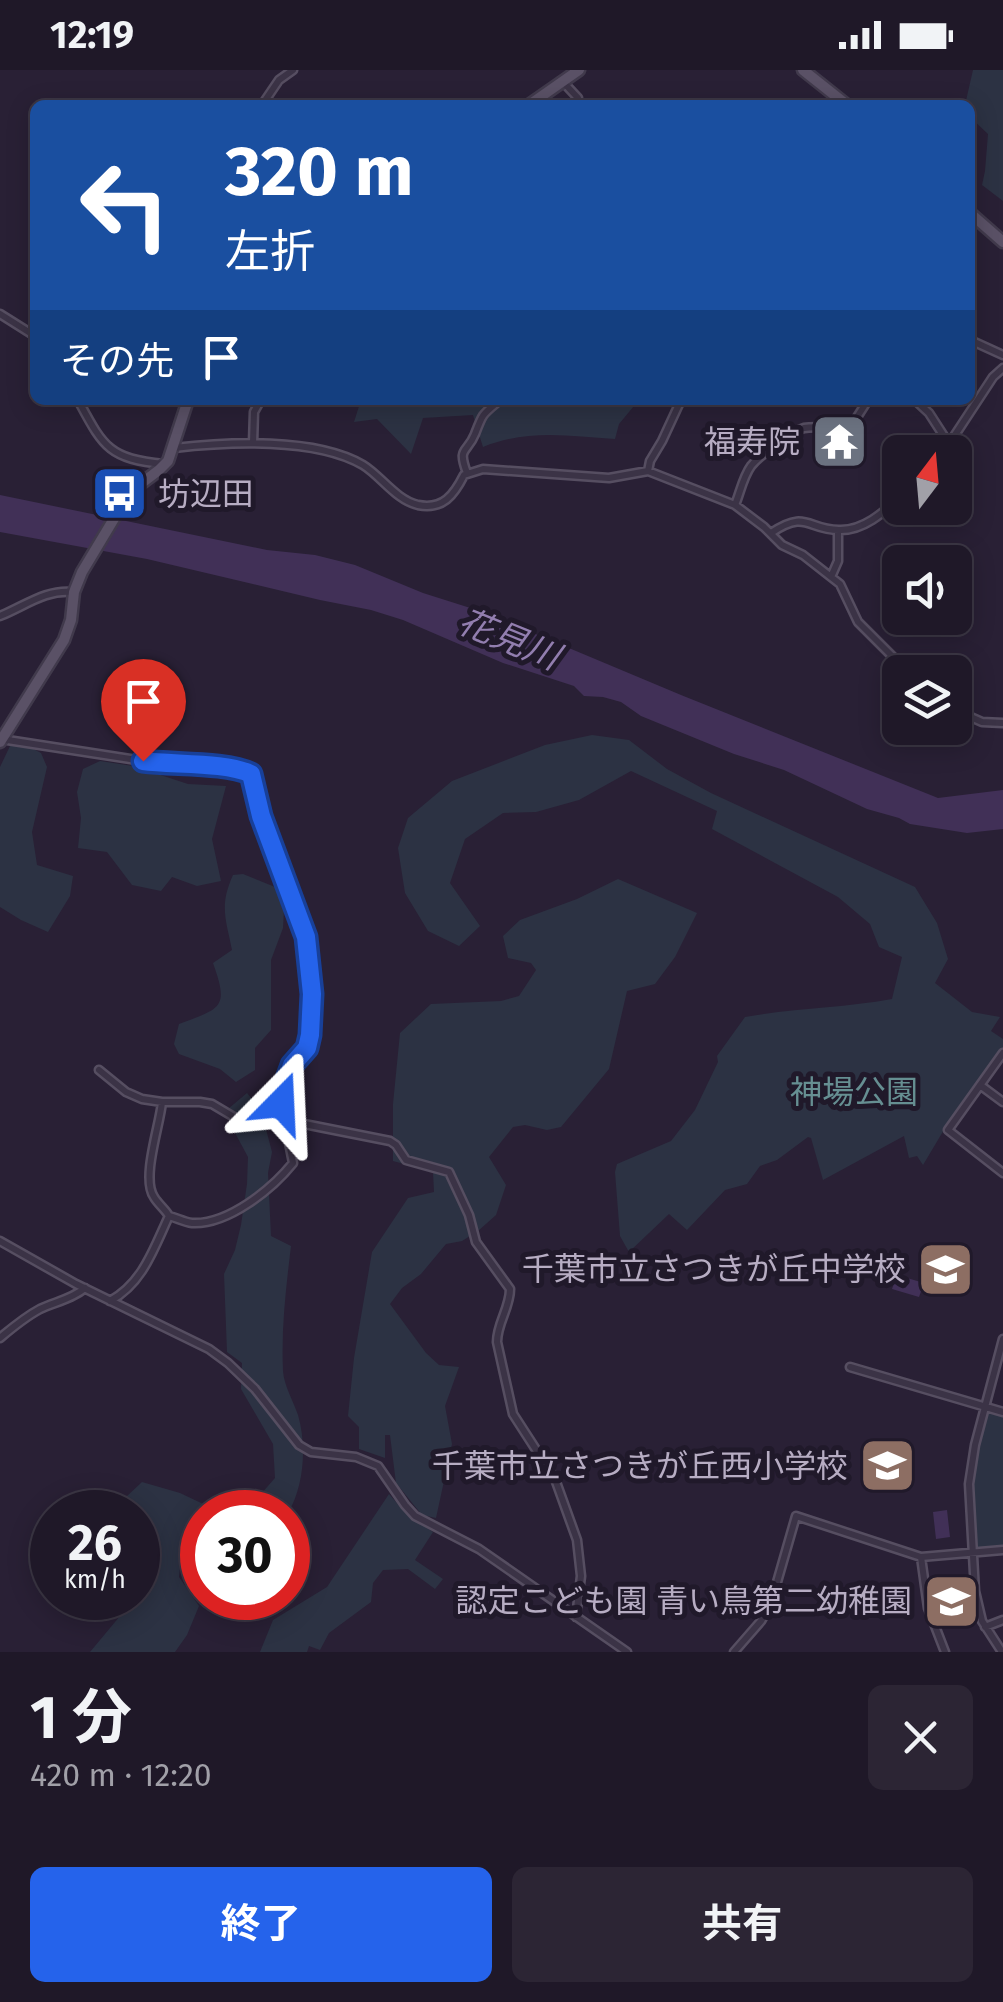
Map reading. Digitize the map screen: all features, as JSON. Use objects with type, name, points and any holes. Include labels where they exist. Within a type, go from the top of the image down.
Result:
[{"type":"main road","points":[[537,100],[579,70]]},
{"type":"main road","points":[[803,70],[840,100]]},
{"type":"main road","points":[[975,217],[1003,242]]},
{"type":"main road","points":[[1,740],[64,640],[72,620],[74,592],[90,557],[130,492],[165,464],[187,405]]},
{"type":"street","points":[[265,100],[279,80],[293,70]]},
{"type":"street","points":[[564,82],[578,100]]},
{"type":"street","points":[[0,314],[30,333]]},
{"type":"street","points":[[975,342],[1003,354]]},
{"type":"street","points":[[975,403],[992,377],[1003,368]]},
{"type":"street","points":[[81,405],[110,450],[165,464]]},
{"type":"street","points":[[252,443],[254,412],[258,405]]},
{"type":"street","points":[[467,473],[462,458],[464,448],[474,437],[478,419],[494,405]]},
{"type":"street","points":[[648,471],[679,405]]},
{"type":"street","points":[[735,505],[752,464],[803,428],[838,430],[852,425],[865,405]]},
{"type":"street","points":[[920,405],[943,435]]},
{"type":"street","points":[[955,435],[974,405]]},
{"type":"street","points":[[174,448],[252,443],[308,448],[362,464],[404,499],[435,506],[446,502],[467,473],[483,468],[610,478],[648,471],[735,505],[782,545],[803,555],[845,590],[858,622],[892,655]]},
{"type":"street","points":[[771,533],[804,520],[838,530],[850,529],[882,514]]},
{"type":"street","points":[[832,577],[838,561],[838,530]]},
{"type":"street","points":[[0,616],[42,595],[74,592]]},
{"type":"street","points":[[972,718],[1003,723]]},
{"type":"street","points":[[1,740],[169,765],[235,768],[251,774],[261,816],[306,937],[312,994],[310,1035],[307,1048],[292,1065],[281,1103],[293,1163],[281,1178],[220,1219],[196,1223],[169,1216],[154,1198],[150,1180],[151,1152],[162,1102]]},
{"type":"street","points":[[1003,1053],[948,1130],[1003,1173]]},
{"type":"street","points":[[98,1070],[142,1100],[212,1104],[239,1120],[284,1120],[390,1142],[406,1160],[449,1172],[469,1215],[476,1242],[510,1288],[498,1334],[500,1353],[513,1414],[555,1478],[578,1540],[582,1576],[576,1617]]},
{"type":"street","points":[[980,1084],[1003,1102]]},
{"type":"street","points":[[110,1301],[124,1293],[139,1276],[169,1216]]},
{"type":"street","points":[[0,1241],[209,1350],[255,1390],[299,1445],[312,1452],[356,1457],[378,1466],[416,1516],[479,1549],[627,1652]]},
{"type":"street","points":[[0,1338],[22,1319],[84,1288]]},
{"type":"street","points":[[1002,1652],[985,1628],[975,1590],[968,1484],[1003,1338]]},
{"type":"street","points":[[850,1367],[1003,1412]]},
{"type":"street","points":[[734,1652],[771,1603],[796,1516],[921,1557],[1003,1550]]},
{"type":"street","points":[[921,1557],[928,1608],[945,1652]]},
{"type":"street","points":[[985,1628],[1003,1620]]},
{"type":"green space","points":[[973,70],[1003,70],[1003,201],[982,185],[988,134],[975,122],[975,100],[966,100]]},
{"type":"green space","points":[[359,405],[635,405],[619,424],[615,439],[532,436],[483,447],[473,415],[423,418],[411,454],[377,419],[354,422]]},
{"type":"green space","name":"神場公園","points":[[592,735],[629,740],[667,769],[711,793],[915,887],[937,923],[948,959],[935,983],[972,1012],[1000,1017],[991,1031],[1003,1039],[1003,1048],[951,1118],[923,1165],[917,1156],[909,1158],[904,1136],[823,1180],[808,1137],[777,1160],[760,1166],[747,1184],[725,1190],[687,1230],[669,1214],[629,1252],[620,1236],[617,1164],[671,1141],[695,1110],[718,1062],[717,1056],[745,1017],[892,999],[902,957],[879,947],[870,924],[838,897],[712,829],[717,811],[631,771],[579,800],[536,812],[503,813],[465,839],[450,883],[480,926],[459,946],[428,931],[405,893],[398,848],[408,818],[452,781],[545,745]]},
{"type":"green space","points":[[22,743],[41,753],[47,767],[32,832],[37,865],[73,876],[70,896],[48,932],[0,907],[0,767],[10,746]]},
{"type":"green space","points":[[100,761],[133,766],[188,784],[226,786],[212,839],[221,881],[197,886],[172,877],[161,891],[132,885],[107,852],[78,848],[81,818],[77,792],[83,769]]},
{"type":"green space","points":[[243,874],[285,891],[303,893],[304,906],[284,909],[283,928],[271,960],[271,1030],[255,1048],[255,1070],[236,1082],[220,1069],[179,1054],[174,1044],[179,1024],[213,1010],[221,998],[213,963],[232,950],[226,895],[233,875]]},
{"type":"green space","points":[[618,879],[697,913],[675,957],[655,984],[627,991],[609,1069],[561,1127],[513,1127],[489,1157],[506,1185],[496,1215],[462,1241],[446,1244],[390,1304],[439,1365],[459,1367],[445,1406],[452,1444],[436,1518],[422,1515],[396,1483],[390,1435],[385,1435],[385,1458],[359,1449],[359,1427],[348,1416],[372,1252],[408,1198],[434,1192],[433,1172],[393,1161],[393,1104],[400,1033],[431,1004],[501,1001],[519,996],[536,970],[531,963],[508,958],[503,936],[520,920]]},
{"type":"green space","points":[[247,1093],[261,1110],[272,1152],[268,1173],[271,1236],[291,1246],[283,1355],[284,1377],[298,1415],[302,1440],[298,1490],[264,1490],[275,1478],[273,1444],[241,1389],[242,1363],[227,1352],[224,1274],[241,1225],[248,1157],[228,1109]]},
{"type":"green space","points":[[991,1411],[1003,1414],[1003,1545],[979,1548],[975,1543],[972,1488]]},
{"type":"green space","points":[[142,1482],[180,1493],[180,1620],[193,1620],[175,1652],[90,1652],[117,1620],[160,1620],[160,1490],[133,1490]]},
{"type":"green space","points":[[389,1494],[405,1512],[433,1532],[415,1560],[443,1579],[435,1589],[408,1569],[383,1570],[373,1583],[371,1602],[329,1633],[320,1650],[309,1646],[307,1652],[260,1652],[273,1620],[310,1620],[310,1597],[327,1587]]},
{"type":"water","name":"花見川","points":[[0,495],[355,565],[483,612],[938,798],[1003,790],[1003,829],[967,833],[910,824],[867,809],[784,770],[641,716],[621,702],[584,696],[574,686],[503,663],[371,610],[147,559],[0,532]]},
{"type":"water","points":[[897,1275],[924,1283],[919,1297],[892,1289]]},
{"type":"water","points":[[947,1510],[950,1537],[936,1539],[933,1512]]},
{"type":"place","name":"福寿院","points":[[839,442]]},
{"type":"place","name":"坊辺田","points":[[119,494]]},
{"type":"place","name":"千葉市立さつきが丘中学校","points":[[945,1269]]},
{"type":"place","name":"千葉市立さつきが丘西小学校","points":[[887,1466]]},
{"type":"place","name":"認定こども園 青い鳥第二幼稚園","points":[[951,1601]]},
{"type":"route","points":[[143,761],[235,768],[251,774],[261,816],[306,937],[312,994],[307,1048],[292,1065],[281,1103]]}]
